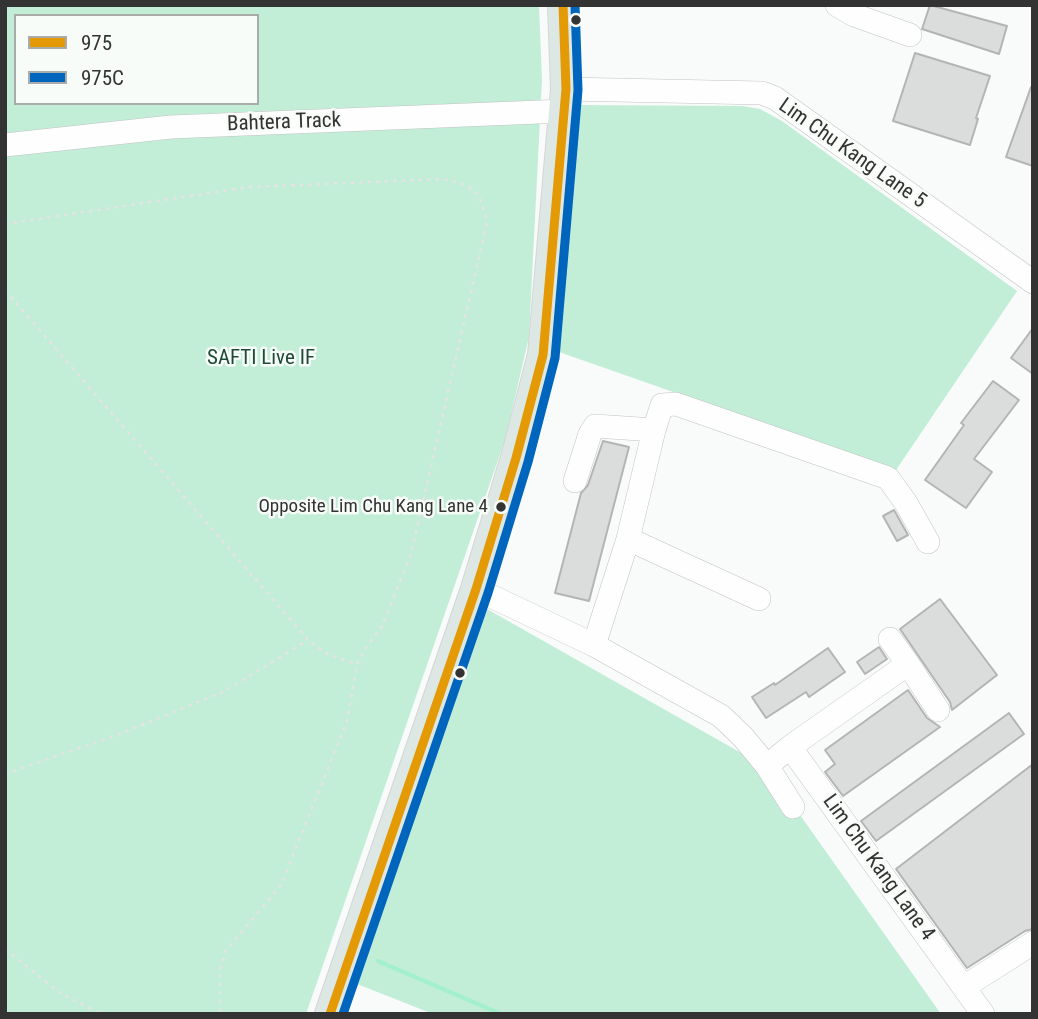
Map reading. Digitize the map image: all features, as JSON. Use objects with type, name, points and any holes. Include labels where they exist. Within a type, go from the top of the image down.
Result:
[{"type":"main road","points":[[330,1014],[476,589],[516,458],[543,355],[565,100],[563,5]]},
{"type":"street","points":[[837,5],[854,16],[910,35]]},
{"type":"street","name":"Lim Chu Kang Lane 5","points":[[565,100],[762,93],[775,98],[1030,273]]},
{"type":"street","name":"Bahtera Track","points":[[5,145],[171,127],[565,100]]},
{"type":"street","points":[[594,645],[628,540],[662,405],[676,404],[888,478],[928,542]]},
{"type":"street","points":[[575,481],[595,426],[654,430]]},
{"type":"street","points":[[628,540],[759,599]]},
{"type":"street","name":"Lim Chu Kang Lane 4","points":[[476,589],[594,645],[721,716],[766,766],[793,807]]},
{"type":"street","points":[[890,639],[938,709]]},
{"type":"street","points":[[766,766],[908,664]]},
{"type":"street","name":"Lim Chu Kang Lane 4","points":[[790,747],[983,1014]]},
{"type":"street","points":[[964,987],[1033,943]]},
{"type":"path","points":[[5,224],[249,187],[442,179],[462,183],[474,190],[482,202],[487,222],[411,554],[381,628],[357,664],[347,721],[281,885],[225,952],[220,970],[220,1014]]},
{"type":"path","points":[[5,290],[308,640],[329,655],[357,664]]},
{"type":"path","points":[[5,774],[122,733],[225,691],[308,640]]},
{"type":"path","points":[[5,948],[60,993],[102,1014]]},
{"type":"green space","name":"SAFTI Live IF","points":[[5,5],[539,5],[542,80],[529,337],[505,440],[306,1014],[5,1014]]},
{"type":"green space","points":[[576,105],[742,106],[760,109],[782,121],[1017,291],[896,470],[559,352]]},
{"type":"green space","points":[[487,609],[766,767],[941,1014],[433,1014],[352,982]]},
{"type":"building","points":[[930,5],[1007,26],[999,54],[922,29]]},
{"type":"building","points":[[915,53],[990,76],[970,145],[893,121]]},
{"type":"building","points":[[1031,87],[1033,88],[1033,166],[1006,157]]},
{"type":"building","points":[[1033,328],[1033,374],[1011,358]]},
{"type":"building","points":[[993,381],[1019,400],[974,459],[992,472],[966,508],[925,480],[964,425],[961,423]]},
{"type":"building","points":[[603,441],[629,447],[589,601],[555,593],[581,493],[588,485]]},
{"type":"building","points":[[894,510],[908,535],[897,541],[883,516]]},
{"type":"building","points":[[940,599],[997,675],[952,710],[950,702],[900,629]]},
{"type":"building","points":[[879,647],[887,659],[865,674],[857,662]]},
{"type":"building","points":[[828,648],[845,672],[809,697],[806,692],[766,718],[752,697],[774,683],[775,685]]},
{"type":"building","points":[[908,690],[927,718],[940,727],[843,796],[825,772],[835,764],[825,750]]},
{"type":"building","points":[[1009,713],[1024,734],[876,841],[861,821]]},
{"type":"building","points":[[1033,764],[1033,929],[1025,931],[967,968],[896,869]]},
{"type":"waterway","points":[[378,961],[501,1014]]},
{"type":"transit line","name":"975","points":[[330,1014],[476,589],[516,458],[543,355],[566,89],[563,5]]},
{"type":"transit line","name":"975C","points":[[343,1014],[488,593],[528,462],[555,358],[578,90],[575,5]]},
{"type":"place","name":"Opposite Lim Chu Kang Lane 4","points":[[501,507]]}]
